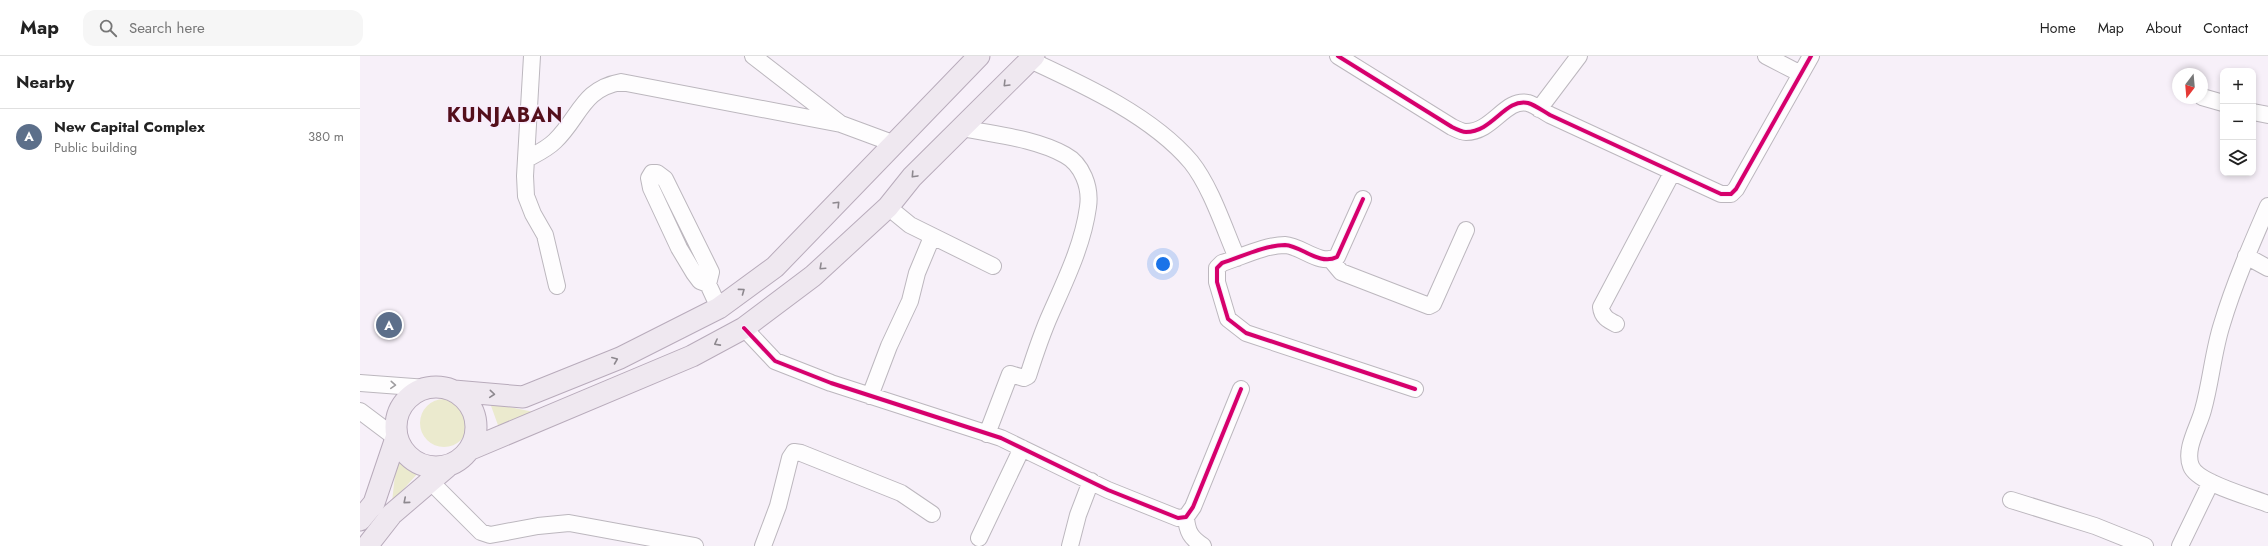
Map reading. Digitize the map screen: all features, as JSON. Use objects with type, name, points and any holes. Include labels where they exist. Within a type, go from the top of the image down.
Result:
[{"type":"main road","points":[[360,520],[374,503],[396,438],[398,413],[405,401],[415,393],[427,388],[440,387],[454,391],[523,397],[620,358],[719,308],[775,267],[979,56]]},
{"type":"main road","points":[[471,449],[692,356],[744,328],[813,276],[888,207],[912,177],[1032,58]]},
{"type":"main road","points":[[367,546],[392,514],[429,480],[446,467],[465,457],[471,449],[476,436],[475,416],[465,398],[454,391]]},
{"type":"main road","points":[[396,438],[402,450],[411,459],[422,465],[434,468],[446,467]]},
{"type":"street","points":[[532,56],[526,196],[533,214],[545,235],[558,286]]},
{"type":"street","points":[[753,56],[841,124]]},
{"type":"street","points":[[773,56],[775,72]]},
{"type":"street","points":[[1338,56],[1452,127],[1466,132],[1494,122],[1509,106],[1517,102],[1529,103],[1712,192],[1731,194],[1811,56]]},
{"type":"street","points":[[1539,109],[1579,56]]},
{"type":"street","points":[[1766,56],[1801,74]]},
{"type":"street","points":[[1032,58],[1099,94],[1144,122],[1171,142],[1192,163],[1237,258]]},
{"type":"street","points":[[527,159],[556,140],[585,100],[594,92],[607,84],[621,82],[841,124],[895,144]]},
{"type":"street","points":[[2208,99],[2220,102]]},
{"type":"street","points":[[2256,113],[2268,115]]},
{"type":"street","points":[[962,128],[1019,139],[1066,155],[1080,168],[1087,188],[1088,206],[1078,245],[1066,281],[1041,337],[1028,376],[1024,378],[1010,374],[987,434]]},
{"type":"street","points":[[708,284],[700,281],[679,248],[651,188],[649,178],[652,173],[657,173],[665,179],[711,272],[708,284],[719,308]]},
{"type":"street","points":[[1616,324],[1606,319],[1602,313],[1601,307],[1672,173]]},
{"type":"street","points":[[1364,199],[1337,257],[1331,260],[1319,258],[1284,245],[1222,263],[1217,268],[1216,275],[1228,319],[1246,333],[1415,389]]},
{"type":"street","points":[[2268,206],[2246,256],[2221,325],[2203,411],[2191,445],[2191,465],[2199,475],[2211,482],[2268,504]]},
{"type":"street","points":[[888,207],[910,226],[993,266]]},
{"type":"street","points":[[1331,260],[1341,272],[1429,306],[1433,304],[1466,230]]},
{"type":"street","points":[[870,396],[889,346],[910,301],[917,273],[932,237]]},
{"type":"street","points":[[2246,256],[2268,268]]},
{"type":"street","points":[[744,328],[775,361],[870,396],[987,434],[1022,448],[1091,481],[1178,518],[1186,517]]},
{"type":"street","points":[[360,383],[427,388]]},
{"type":"street","points":[[1203,546],[1193,540],[1186,529],[1186,517],[1193,507],[1240,389]]},
{"type":"street","points":[[360,411],[396,438]]},
{"type":"street","points":[[979,538],[1022,448]]},
{"type":"street","points":[[763,546],[778,506],[790,458],[794,452],[801,453],[902,494],[932,514]]},
{"type":"street","points":[[429,480],[481,532],[486,541],[538,526],[569,524],[695,546]]},
{"type":"street","points":[[1070,546],[1078,515],[1091,481]]},
{"type":"street","points":[[2180,546],[2211,482]]},
{"type":"street","points":[[2011,500],[2120,541],[2145,546]]},
{"type":"green space","points":[[439,399],[449,399],[461,406],[468,418],[468,428],[461,440],[449,447],[439,447],[431,443],[424,436],[420,428],[420,418],[424,410],[431,403]]},
{"type":"green space","points":[[490,403],[534,412],[499,428]]},
{"type":"green space","points":[[397,457],[418,473],[392,502]]},
{"type":"cycle path","points":[[1338,56],[1452,127],[1461,131],[1475,131],[1484,127],[1512,105],[1528,103],[1550,115],[1721,194],[1731,194],[1736,189],[1811,56]]},
{"type":"cycle path","points":[[1363,199],[1337,257],[1324,259],[1285,245],[1269,247],[1222,263],[1217,268],[1217,282],[1228,319],[1246,333],[1415,389]]},
{"type":"cycle path","points":[[744,328],[775,361],[831,383],[1001,438],[1108,490],[1178,518],[1186,517],[1193,507],[1241,389]]},
{"type":"place","name":"New Capital Complex","points":[[389,325]]},
{"type":"district","name":"KUNJABAN","points":[[505,115]]}]
